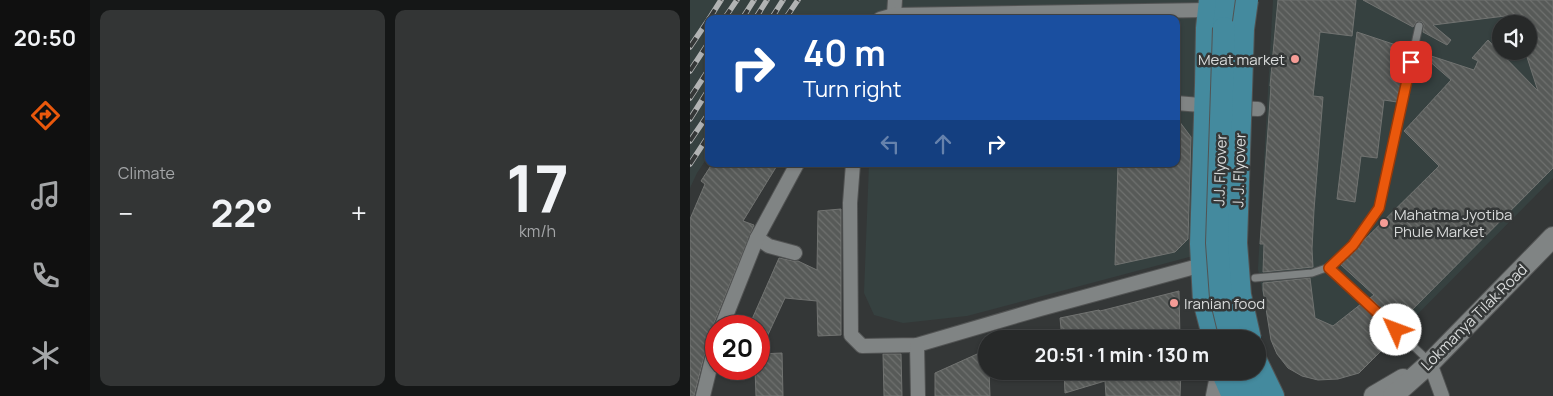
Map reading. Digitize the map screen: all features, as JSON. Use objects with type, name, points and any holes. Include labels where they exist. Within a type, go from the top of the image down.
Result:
[{"type":"main road","name":"J. J. Flyover","points":[[1246,0],[1243,29],[1236,243],[1240,295],[1248,330]]},
{"type":"main road","points":[[1212,330],[1204,301],[1200,244],[1206,28],[1215,3]]},
{"type":"main road","name":"J.J. Flyover","points":[[1215,3],[1224,28],[1217,243],[1221,298],[1229,330]]},
{"type":"main road","name":"Lokmanya Tilak Road","points":[[1393,396],[1430,363],[1553,237]]},
{"type":"main road","points":[[1374,396],[1430,363]]},
{"type":"main road","points":[[1216,396],[1220,380]]},
{"type":"main road","points":[[1226,380],[1233,396]]},
{"type":"main road","points":[[1231,380],[1246,396]]},
{"type":"main road","points":[[1244,380],[1252,396]]},
{"type":"main road","points":[[1265,380],[1272,396]]},
{"type":"street","points":[[895,0],[894,15],[1215,3]]},
{"type":"street","points":[[1180,103],[1258,110]]},
{"type":"street","points":[[726,315],[757,238],[795,167]]},
{"type":"street","points":[[853,167],[850,203],[851,335],[862,346],[917,345],[1202,265]]},
{"type":"street","points":[[757,238],[769,246],[794,253]]},
{"type":"street","points":[[917,345],[918,396]]},
{"type":"street","points":[[1430,363],[1442,396]]},
{"type":"street","points":[[702,396],[706,380]]},
{"type":"lane","points":[[1255,278],[1312,273],[1329,268],[1353,245],[1379,208],[1419,26]]},
{"type":"lane","points":[[1329,268],[1430,363]]},
{"type":"shaded area","points":[[690,0],[1202,0],[1193,256],[967,316],[903,323],[874,315],[864,293],[869,167],[1180,167],[1180,15],[705,15],[705,161],[690,188]]},
{"type":"shaded area","name":"Mahatma Jyotiba Phule Market","points":[[1273,0],[1553,0],[1553,178],[1359,373],[1338,379],[1318,380],[1302,376],[1288,368],[1277,354],[1271,340],[1258,269]]},
{"type":"building","points":[[1278,0],[1356,0],[1352,36],[1320,32],[1313,96],[1323,97],[1314,210],[1313,267],[1263,272],[1264,244],[1260,244],[1270,86]]},
{"type":"building","points":[[1363,0],[1553,0],[1553,168],[1398,324],[1370,298],[1374,295],[1340,264],[1439,166],[1404,131],[1451,80],[1419,52],[1474,70],[1478,61],[1472,58],[1488,40],[1492,44],[1492,60],[1508,60],[1538,91],[1528,60],[1537,60],[1537,15],[1492,15],[1492,18],[1433,25],[1451,40],[1447,45],[1423,32],[1424,25],[1422,22],[1417,21],[1413,27]]},
{"type":"building","points":[[1357,32],[1405,48],[1403,76],[1397,102],[1384,100],[1377,158],[1361,156],[1355,202],[1337,199]]},
{"type":"building","points":[[1180,122],[1191,137],[1188,239],[1175,252],[1115,265],[1118,167],[1180,167]]},
{"type":"building","points":[[710,167],[776,167],[743,221],[754,225],[717,315],[705,315],[705,353],[694,396],[690,396],[690,219],[705,184],[701,181]]},
{"type":"building","points":[[841,209],[841,335],[818,336],[817,301],[785,298],[770,330],[770,315],[754,315],[779,258],[798,261],[817,270],[818,211]]},
{"type":"building","points":[[1310,278],[1315,318],[1333,326],[1361,304],[1390,332],[1388,334],[1393,339],[1359,373],[1338,379],[1318,380],[1302,376],[1288,368],[1277,354],[1271,340],[1263,283]]},
{"type":"building","points":[[1179,291],[1180,330],[1061,330],[1060,318],[1100,311]]},
{"type":"building","points":[[782,353],[783,396],[756,396],[755,380],[770,380],[770,354]]},
{"type":"building","points":[[883,354],[901,354],[902,396],[884,396]]},
{"type":"building","points":[[978,354],[978,380],[989,380],[990,396],[935,396],[935,373]]},
{"type":"building","points":[[1064,380],[1181,380],[1180,396],[1106,396],[1105,381],[1065,393]]},
{"type":"railway","points":[[712,15],[721,0]]},
{"type":"railway","points":[[727,15],[737,0]]},
{"type":"railway","points":[[745,15],[754,0]]},
{"type":"railway","points":[[758,15],[767,0]]},
{"type":"railway","points":[[774,15],[783,0]]},
{"type":"railway","points":[[788,15],[798,0]]},
{"type":"railway","points":[[690,47],[705,25]]},
{"type":"railway","points":[[690,71],[705,48]]},
{"type":"railway","points":[[690,98],[705,75]]},
{"type":"railway","points":[[690,119],[705,95]]},
{"type":"railway","points":[[690,141],[705,119]]},
{"type":"railway","points":[[690,164],[705,141]]},
{"type":"place","name":"Meat market","points":[[1295,59]]},
{"type":"place","name":"Mahatma Jyotiba Phule Market","points":[[1384,223]]},
{"type":"place","name":"Iranian food","points":[[1174,303]]},
{"type":"route","points":[[1396,330],[1329,268],[1353,245],[1379,208],[1411,62]]}]
